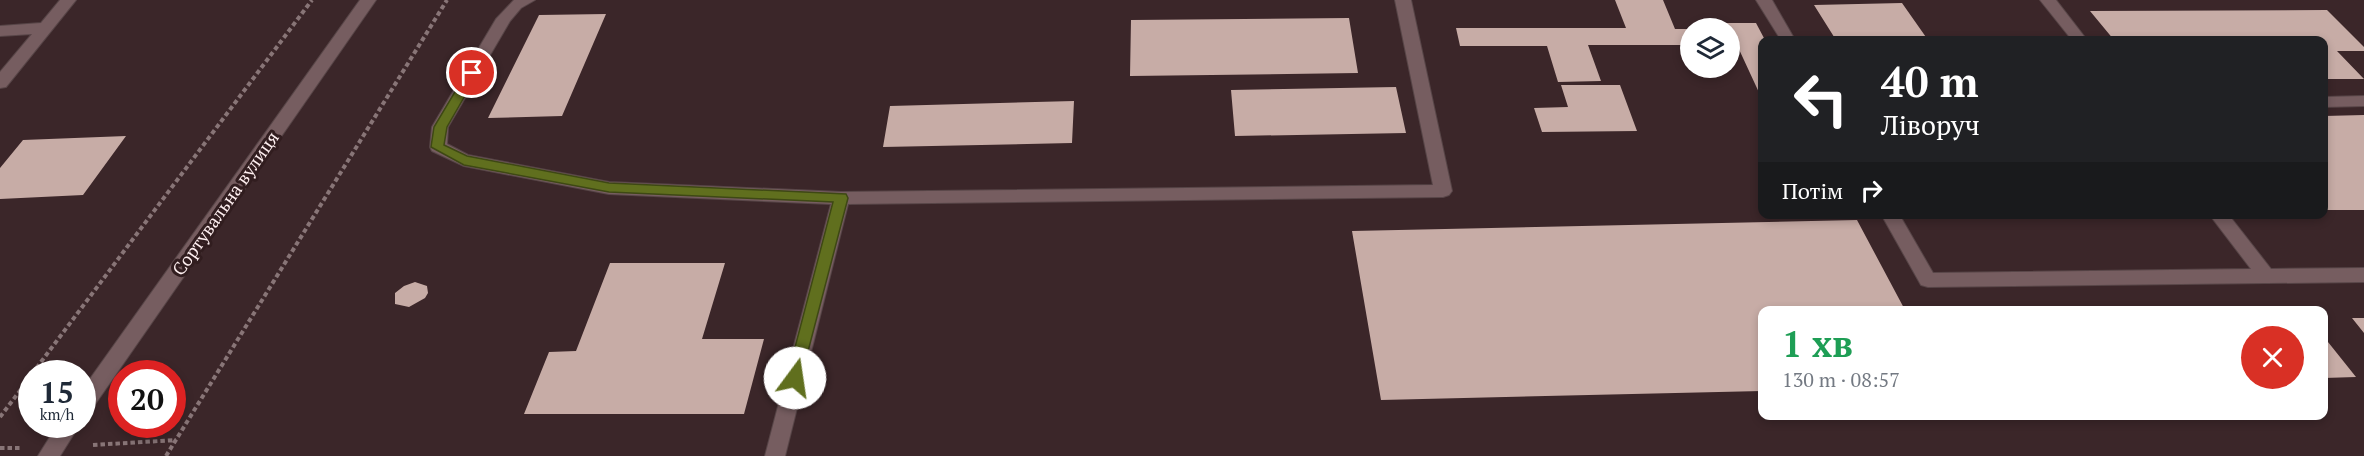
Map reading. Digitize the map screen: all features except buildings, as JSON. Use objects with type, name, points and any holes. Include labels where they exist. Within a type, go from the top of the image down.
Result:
[{"type":"street","points":[[0,83],[68,0]]},
{"type":"street","name":"Сортувальна вулиця","points":[[96,387],[368,0]]},
{"type":"street","points":[[528,0],[516,5],[504,18],[440,127],[438,147],[464,160],[609,188],[841,198],[1443,191],[1403,0]]},
{"type":"street","points":[[1764,0],[1786,36]]},
{"type":"street","points":[[2048,0],[2077,36]]},
{"type":"street","points":[[0,30],[43,28]]},
{"type":"street","points":[[2328,102],[2364,101]]},
{"type":"street","points":[[775,456],[841,198]]},
{"type":"street","points":[[1893,219],[1928,280],[2364,274]]},
{"type":"street","points":[[2222,219],[2267,277]]},
{"type":"street","points":[[48,456],[60,438]]},
{"type":"path","points":[[42,360],[312,0]]},
{"type":"path","points":[[166,456],[447,0]]},
{"type":"path","points":[[0,417],[18,393]]},
{"type":"route","points":[[472,73],[440,127],[438,147],[464,160],[609,188],[841,198],[795,378]]}]
